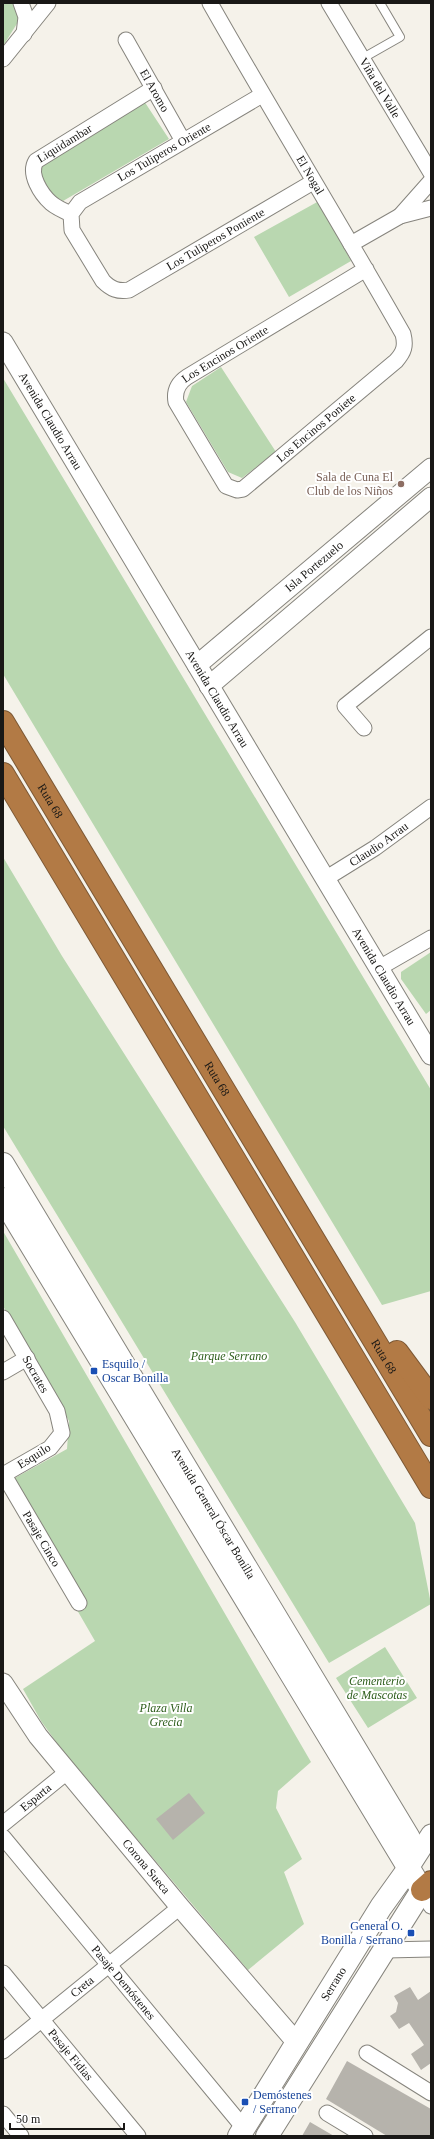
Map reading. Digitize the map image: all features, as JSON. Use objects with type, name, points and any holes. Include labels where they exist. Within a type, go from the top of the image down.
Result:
[{"type":"highway","name":"Ruta 68","points":[[3,722],[298,1211],[431,1435]]},
{"type":"highway","points":[[3,774],[431,1487]]},
{"type":"highway","points":[[298,1211],[368,1306],[407,1367],[431,1398]]},
{"type":"main road","name":"Avenida General Óscar Bonilla","points":[[3,1164],[409,1838],[409,1868]]},
{"type":"main road","name":"Avenida General Óscar Bonilla","points":[[3,1199],[396,1849],[409,1868],[429,1888]]},
{"type":"main road","name":"Serrano","points":[[242,2132],[381,1907],[409,1868]]},
{"type":"main road","points":[[267,2136],[386,1950],[429,1888]]},
{"type":"street","points":[[21,3],[26,17],[24,34]]},
{"type":"street","points":[[3,59],[48,3]]},
{"type":"street","name":"El Nogal","points":[[210,3],[262,95],[403,334],[404,349]]},
{"type":"street","name":"Viña del Valle","points":[[329,3],[431,174]]},
{"type":"street","name":"El Aromo","points":[[126,40],[183,141]]},
{"type":"street","name":"Liquidambar","points":[[71,214],[47,199],[33,176],[33,165],[36,161],[154,88]]},
{"type":"street","name":"Los Tuliperos Oriente","points":[[71,214],[80,202],[262,95]]},
{"type":"street","points":[[400,216],[431,180]]},
{"type":"street","name":"Los Tuliperos Poniente","points":[[71,214],[72,230],[103,281],[115,290],[129,290],[314,182]]},
{"type":"street","points":[[351,244],[400,216],[431,208]]},
{"type":"street","name":"Los Encinos Oriente","points":[[221,481],[176,402],[175,396],[178,385],[187,377],[366,269]]},
{"type":"street","name":"Avenida Claudio Arrau","points":[[3,342],[379,968],[429,1044]]},
{"type":"street","name":"Los Encinos Poniete","points":[[221,481],[231,489],[243,489],[396,361],[404,349]]},
{"type":"street","name":"Isla Portezuelo","points":[[197,665],[431,468]]},
{"type":"street","name":"Isla Portezuelo","points":[[209,686],[428,504]]},
{"type":"street","points":[[364,728],[346,706],[430,640]]},
{"type":"street","name":"Claudio Arrau","points":[[325,879],[375,848],[431,806]]},
{"type":"street","points":[[379,968],[431,938]]},
{"type":"street","name":"Socrates","points":[[3,1318],[57,1412],[62,1433]]},
{"type":"street","points":[[3,1372],[27,1358]]},
{"type":"street","name":"Esquilo","points":[[4,1475],[50,1448],[62,1433]]},
{"type":"street","name":"Pasaje Cinco","points":[[4,1475],[78,1603]]},
{"type":"street","name":"Corona Sueca","points":[[3,1683],[26,1721],[67,1772],[180,1908],[297,2043]]},
{"type":"street","name":"Esparta","points":[[3,1824],[67,1772]]},
{"type":"street","name":"Serrano","points":[[409,1868],[431,1834]]},
{"type":"street","name":"Pasaje Demóstenes","points":[[3,1837],[109,1965],[242,2132]]},
{"type":"street","name":"Creta","points":[[3,2051],[180,1908]]},
{"type":"street","points":[[386,1950],[431,1949]]},
{"type":"street","name":"Pasaje Fidias","points":[[3,1973],[138,2136]]},
{"type":"street","points":[[367,2053],[431,2093]]},
{"type":"street","points":[[327,2113],[365,2136]]},
{"type":"street","points":[[3,2114],[21,2136]]},
{"type":"lane","points":[[363,58],[400,37],[380,3]]},
{"type":"green space","points":[[3,3],[12,3],[18,14],[18,22],[3,46]]},
{"type":"green space","points":[[144,101],[169,139],[63,201],[54,196],[39,175],[43,162]]},
{"type":"green space","points":[[319,201],[351,261],[289,297],[254,237]]},
{"type":"green space","points":[[221,367],[276,452],[242,478],[228,472],[186,402],[192,386]]},
{"type":"green space","points":[[3,378],[431,1090],[431,1291],[382,1305],[3,674]]},
{"type":"green space","name":"Parque Serrano","points":[[3,857],[62,956],[295,1322],[415,1523],[431,1604],[329,1663],[3,1126]]},
{"type":"green space","points":[[431,952],[431,1010],[426,1014],[401,979],[401,972]]},
{"type":"green space","name":"Plaza Villa Grecia","points":[[3,1231],[311,1762],[278,1791],[276,1808],[302,1859],[284,1872],[304,1924],[248,1970],[65,1754],[41,1721],[23,1689],[95,1641],[4,1484],[67,1449],[69,1421],[3,1306]]},
{"type":"green space","name":"Cementerio de Mascotas","points":[[385,1647],[417,1698],[368,1728],[336,1678]]},
{"type":"building","points":[[189,1793],[205,1813],[173,1840],[156,1819]]},
{"type":"building","points":[[410,1987],[418,2000],[431,1991],[431,2063],[421,2070],[411,2054],[424,2045],[409,2023],[399,2029],[390,2016],[396,2012],[398,2003],[394,1996]]},
{"type":"building","points":[[347,2061],[431,2109],[431,2136],[387,2136],[326,2099]]},
{"type":"building","points":[[310,2122],[334,2136],[302,2136]]},
{"type":"place","name":"Sala de Cuna El Club de los Niños","points":[[401,484]]},
{"type":"place","name":"Esquilo / Oscar Bonilla","points":[[94,1371]]},
{"type":"place","name":"General O. Bonilla / Serrano","points":[[411,1933]]},
{"type":"place","name":"Demóstenes / Serrano","points":[[245,2102]]}]
